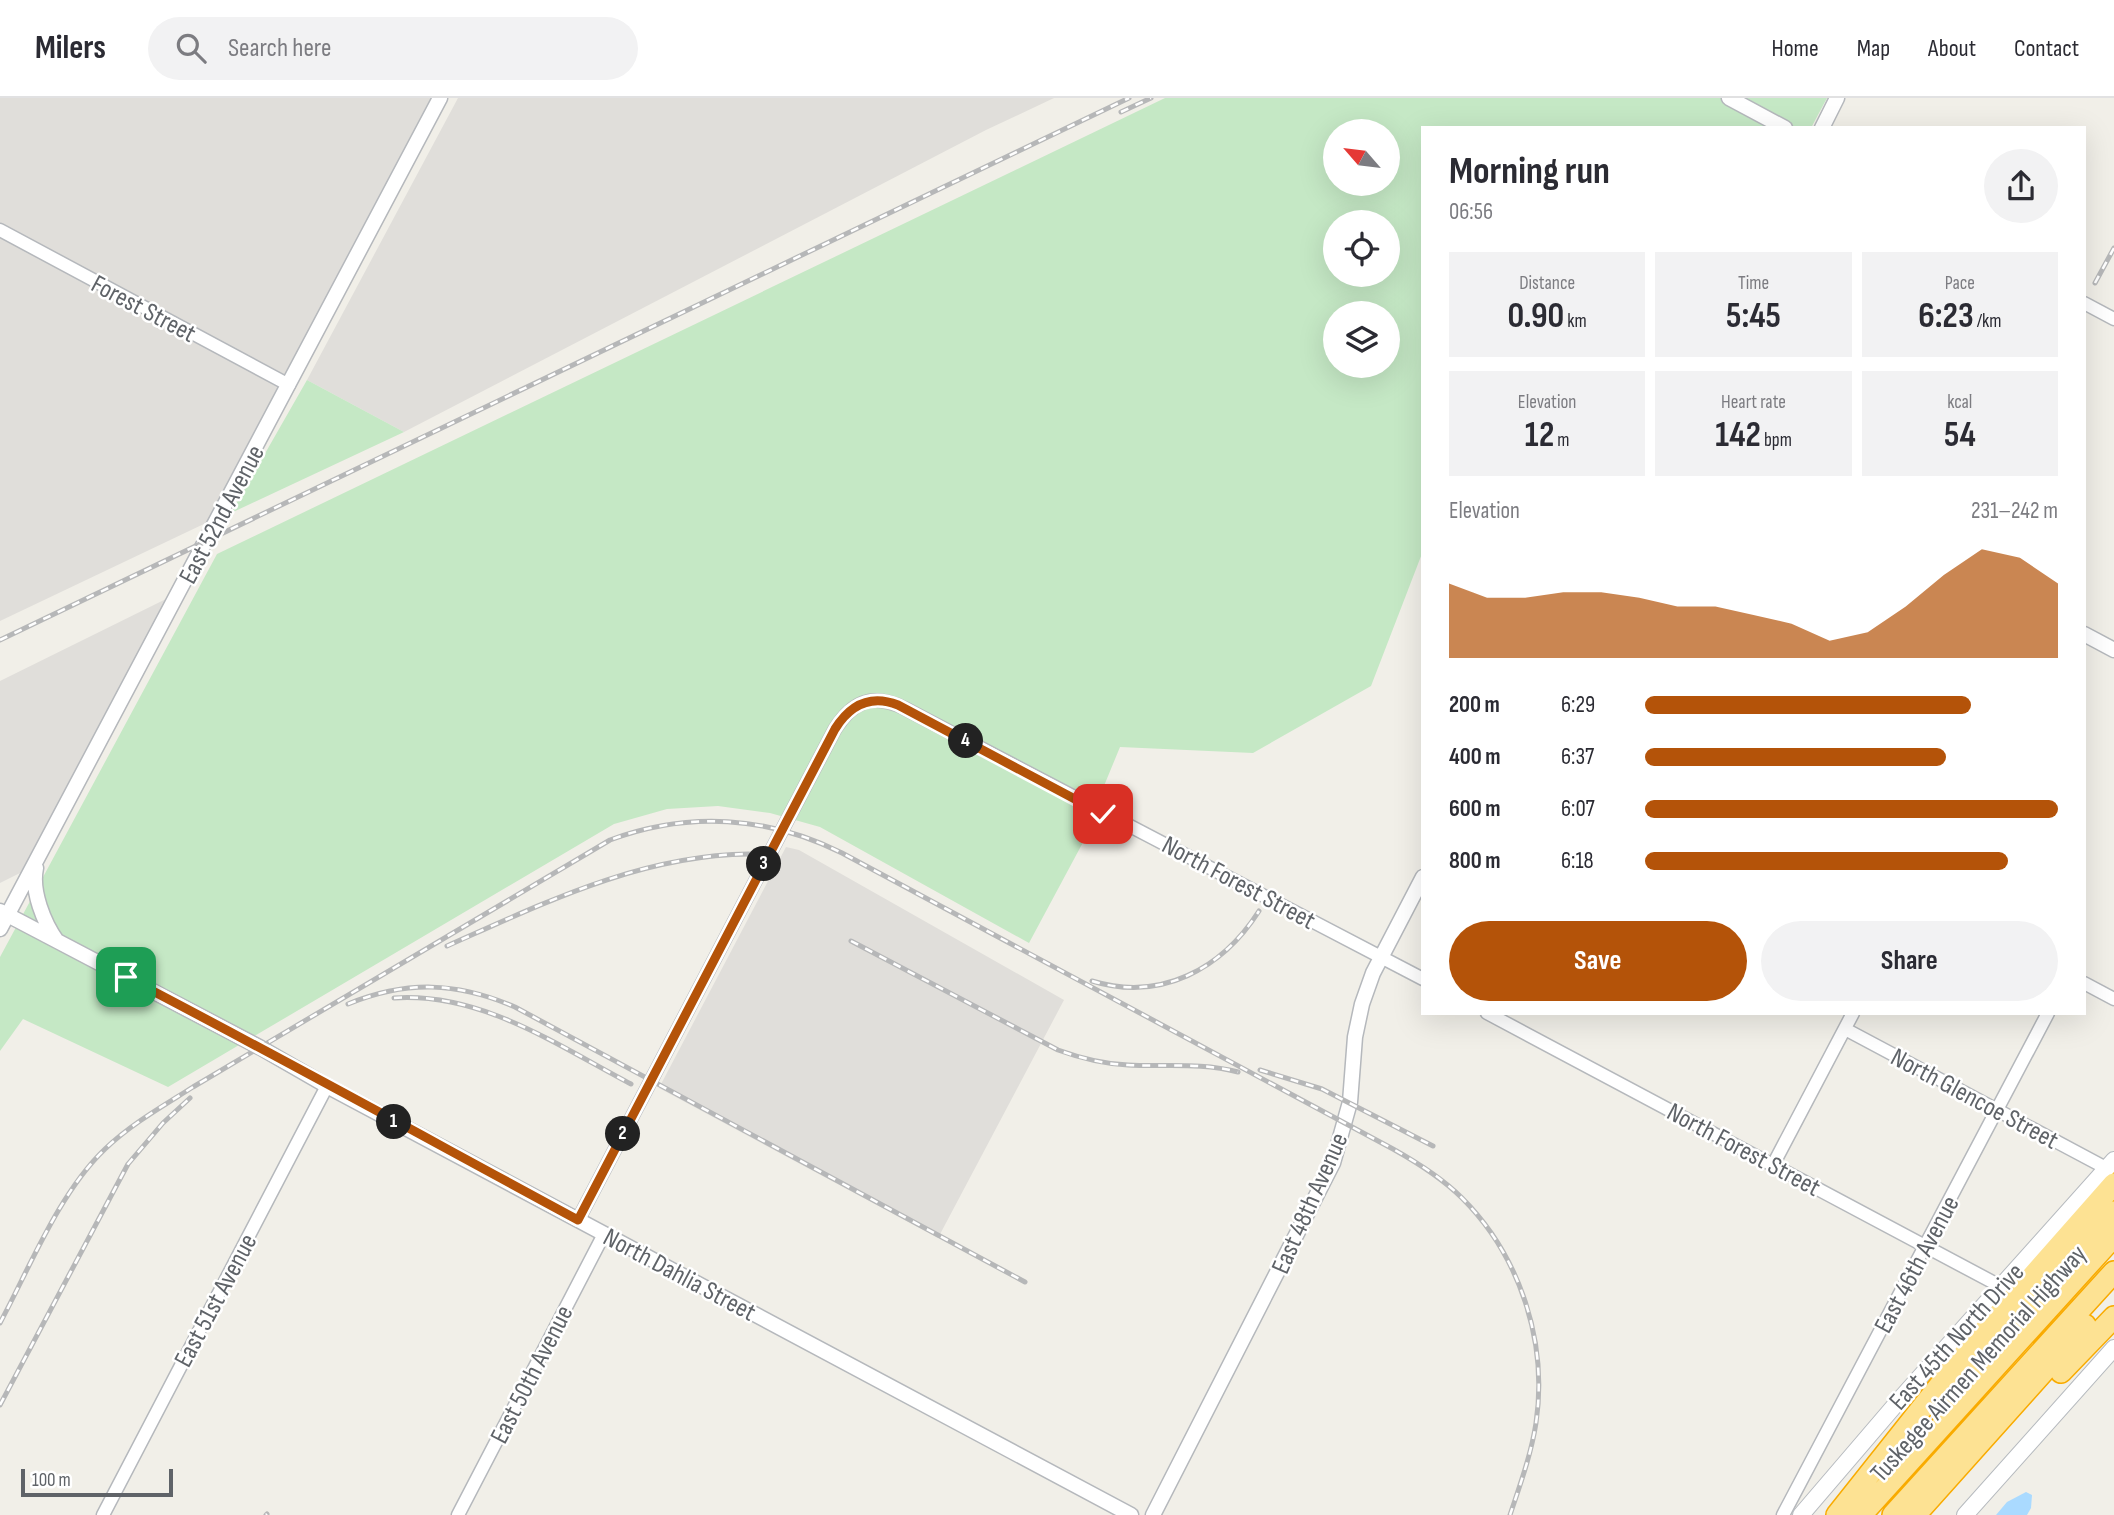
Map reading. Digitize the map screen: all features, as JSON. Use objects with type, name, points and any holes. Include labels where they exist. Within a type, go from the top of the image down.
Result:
[{"type":"highway","points":[[1837,1515],[2111,1171]]},
{"type":"highway","name":"Tuskegee Airmen Memorial Highway","points":[[1842,1515],[2114,1212]]},
{"type":"highway","points":[[2056,1299],[2114,1229]]},
{"type":"highway","points":[[1861,1515],[2114,1236]]},
{"type":"highway","points":[[1893,1515],[2114,1272]]},
{"type":"highway","name":"Tuskegee Airmen Memorial Highway","points":[[1917,1512],[2114,1292]]},
{"type":"highway","points":[[1917,1512],[1967,1476],[2031,1403],[2114,1317]]},
{"type":"main road","name":"East 45th North Drive","points":[[1801,1515],[2000,1286],[2111,1171]]},
{"type":"main road","points":[[1965,1515],[2114,1348]]},
{"type":"street","name":"East 52nd Avenue","points":[[0,929],[4,913],[41,853],[440,98]]},
{"type":"street","points":[[1730,98],[1781,126]]},
{"type":"street","points":[[1823,126],[1838,98]]},
{"type":"street","name":"Forest Street","points":[[0,230],[289,385]]},
{"type":"street","points":[[2086,304],[2114,319]]},
{"type":"street","points":[[2086,635],[2114,650]]},
{"type":"street","name":"North Forest Street","points":[[578,1220],[835,729],[846,713],[860,703],[876,700],[898,705],[1421,978]]},
{"type":"street","points":[[41,853],[34,885],[48,926],[58,942]]},
{"type":"street","name":"East 48th Avenue","points":[[1153,1515],[1333,1163],[1350,1102],[1359,1016],[1368,984],[1421,881]]},
{"type":"street","name":"North Dahlia Street","points":[[4,913],[1131,1515]]},
{"type":"street","points":[[2086,984],[2114,999]]},
{"type":"street","name":"North Forest Street","points":[[1491,1015],[2000,1286]]},
{"type":"street","points":[[1773,1165],[1852,1015]]},
{"type":"street","name":"East 46th Avenue","points":[[1783,1515],[2047,1015]]},
{"type":"street","name":"North Glencoe Street","points":[[1845,1029],[2111,1171]]},
{"type":"street","name":"East 51st Avenue","points":[[103,1515],[327,1086]]},
{"type":"street","name":"East 50th Avenue","points":[[458,1515],[604,1234]]},
{"type":"shaded area","points":[[0,98],[431,98],[208,522],[0,621]]},
{"type":"shaded area","points":[[458,98],[1054,98],[986,130],[404,432],[307,380]]},
{"type":"shaded area","points":[[168,598],[24,871],[0,883],[0,681]]},
{"type":"shaded area","points":[[786,847],[799,850],[1064,1000],[938,1238],[659,1088]]},
{"type":"green space","points":[[1165,98],[1827,98],[1812,126],[1421,126],[1421,556],[1371,686],[1253,753],[1120,747],[1099,798],[1095,820],[1029,943],[820,827],[770,813],[718,806],[667,809],[614,824],[168,1087],[23,1019],[0,1051],[0,957],[217,554]]},
{"type":"green space","points":[[307,380],[404,432],[231,513]]},
{"type":"water","points":[[2026,1492],[2032,1495],[2031,1508],[2027,1515],[1996,1515],[2007,1502]]},
{"type":"railway","points":[[0,640],[1129,98]]},
{"type":"railway","points":[[1121,112],[1151,98]]},
{"type":"railway","points":[[2095,283],[2114,248]]},
{"type":"railway","points":[[0,1323],[46,1232],[73,1187],[105,1149],[148,1116],[610,840],[639,831],[698,822],[757,825],[786,831],[842,853],[1393,1149],[1429,1171],[1462,1198],[1500,1246],[1514,1273],[1525,1302],[1538,1362],[1536,1423],[1510,1515]]},
{"type":"railway","points":[[447,946],[557,898],[632,872],[709,856],[749,854]]},
{"type":"railway","points":[[1092,981],[1142,987],[1188,976],[1227,949],[1259,911]]},
{"type":"railway","points":[[851,941],[1066,1053],[1119,1064],[1197,1066],[1238,1072]]},
{"type":"railway","points":[[348,1004],[391,991],[432,987],[473,993],[515,1007],[1025,1282]]},
{"type":"railway","points":[[394,998],[426,998],[488,1012],[546,1038],[631,1084]]},
{"type":"railway","points":[[1260,1070],[1322,1089],[1433,1146]]},
{"type":"railway","points":[[0,1405],[128,1164],[163,1123],[190,1098]]},
{"type":"route","points":[[126,977],[578,1220],[835,729],[851,709],[860,703],[876,700],[898,705],[1103,814]]}]
